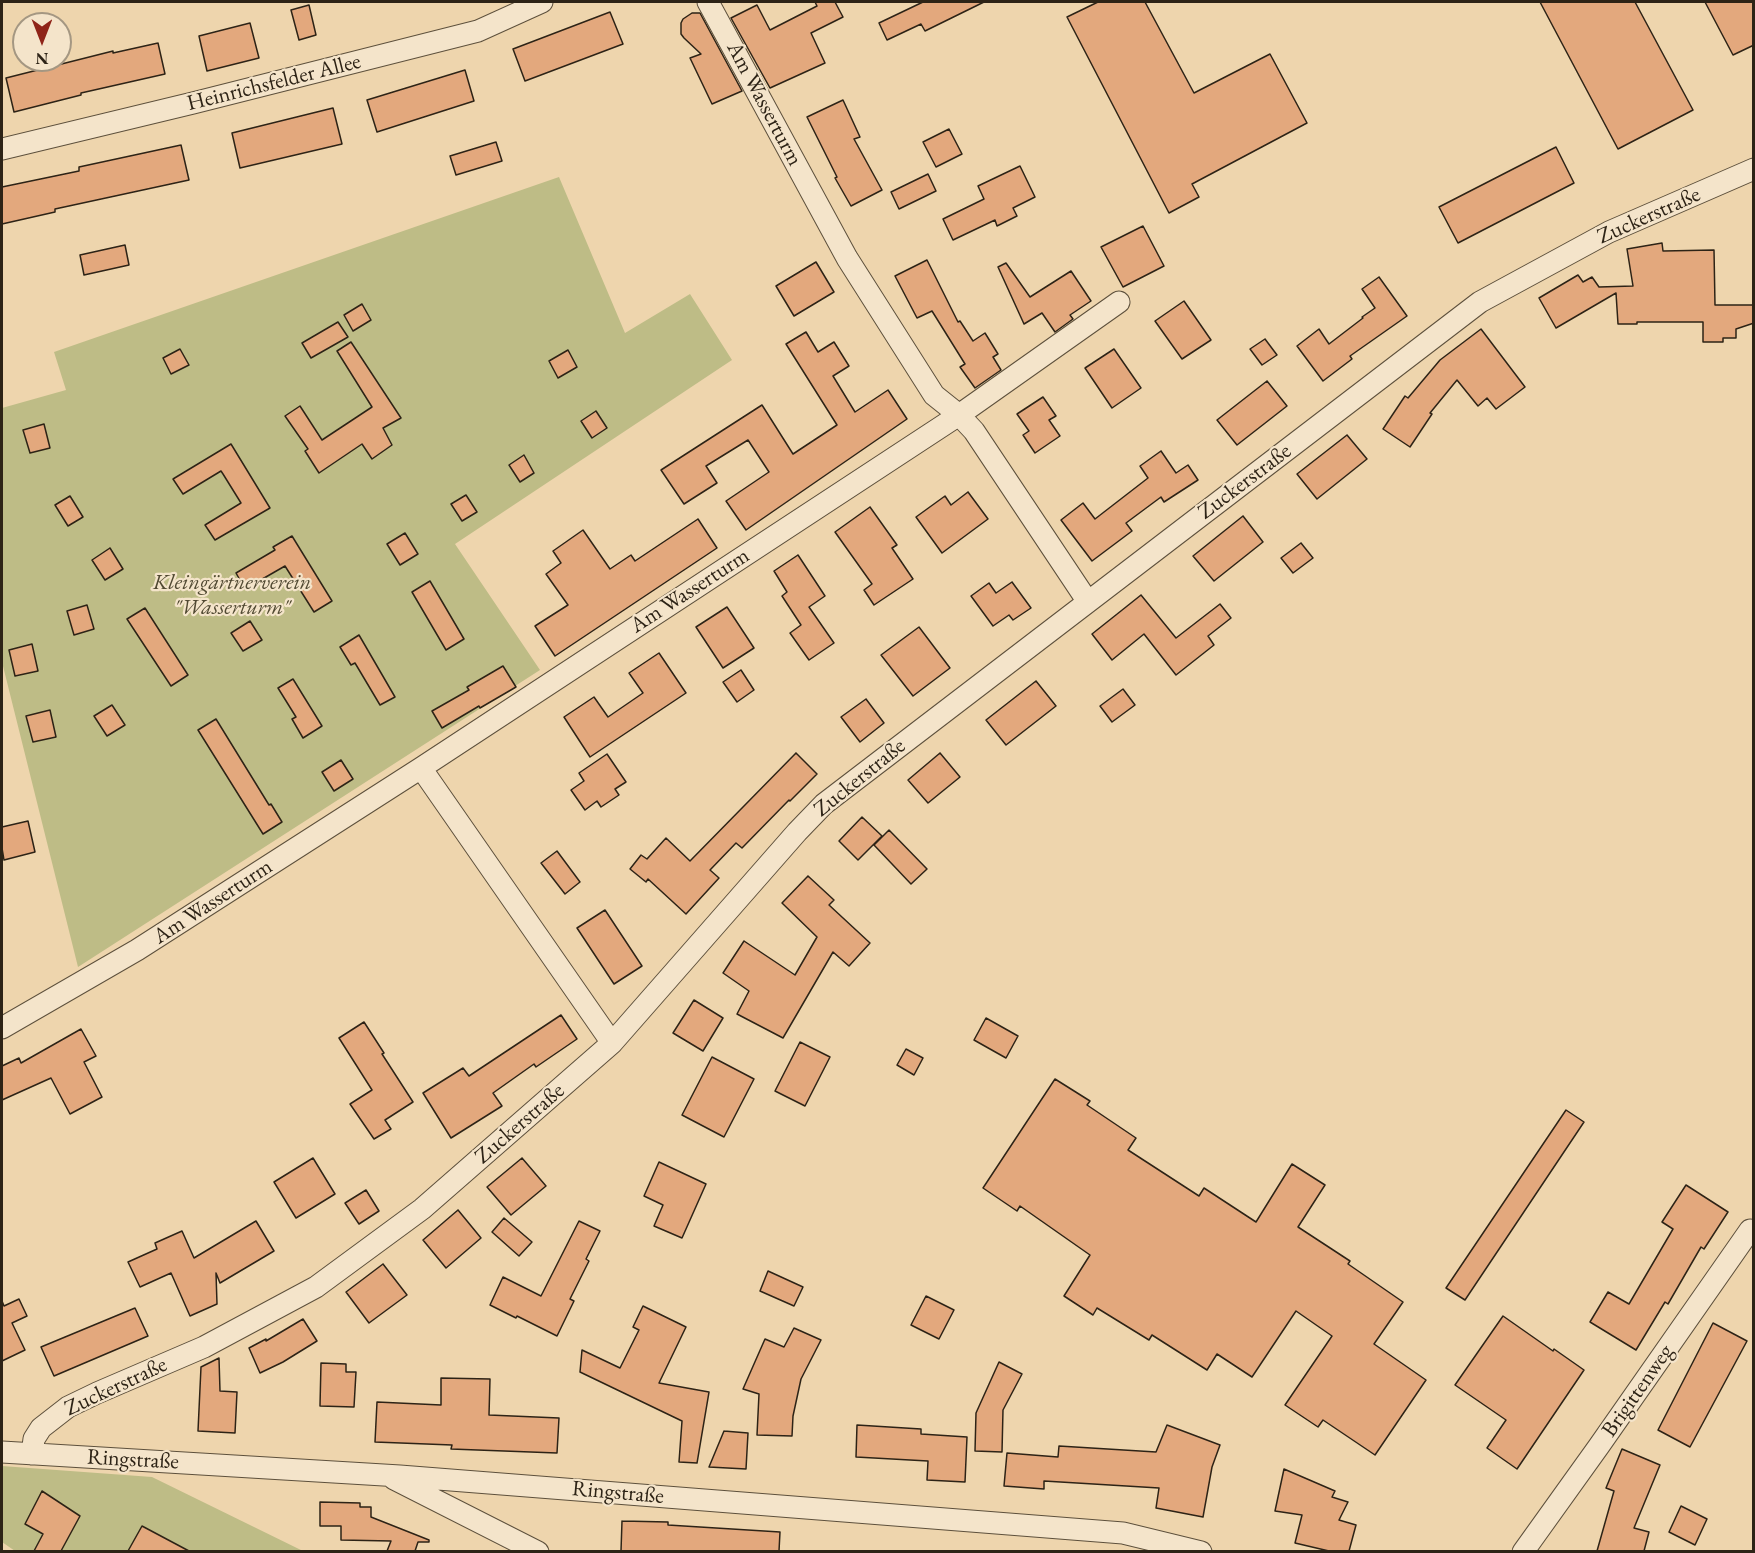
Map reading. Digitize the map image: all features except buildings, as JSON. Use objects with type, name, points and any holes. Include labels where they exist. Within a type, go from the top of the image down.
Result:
[{"type":"street","name":"Heinrichsfelder Allee","points":[[2,149],[478,31],[542,2]]},
{"type":"street","name":"Am Wasserturm","points":[[708,2],[847,258],[934,395],[959,414],[974,431],[1088,602]]},
{"type":"street","name":"Zuckerstraße","points":[[32,1454],[33,1438],[41,1428],[68,1407],[204,1347],[316,1287],[422,1209],[612,1043],[824,804],[1480,302],[1609,232],[1754,169]]},
{"type":"street","name":"Am Wasserturm","points":[[2,1028],[137,951],[421,768],[959,414],[1119,303]]},
{"type":"street","points":[[421,768],[612,1043]]},
{"type":"street","name":"Brigittenweg","points":[[1523,1551],[1750,1230]]},
{"type":"street","name":"Ringstraße","points":[[2,1452],[386,1475],[1123,1533],[1202,1551]]},
{"type":"street","points":[[386,1475],[538,1551]]},
{"type":"green space","name":"Kleingärtnerverein \"Wasserturm\"","points":[[559,177],[625,333],[690,294],[732,360],[455,544],[540,670],[78,967],[2,662],[2,408],[66,390],[54,352]]},
{"type":"green space","points":[[2,1466],[152,1477],[303,1551],[15,1551],[2,1542]]}]
